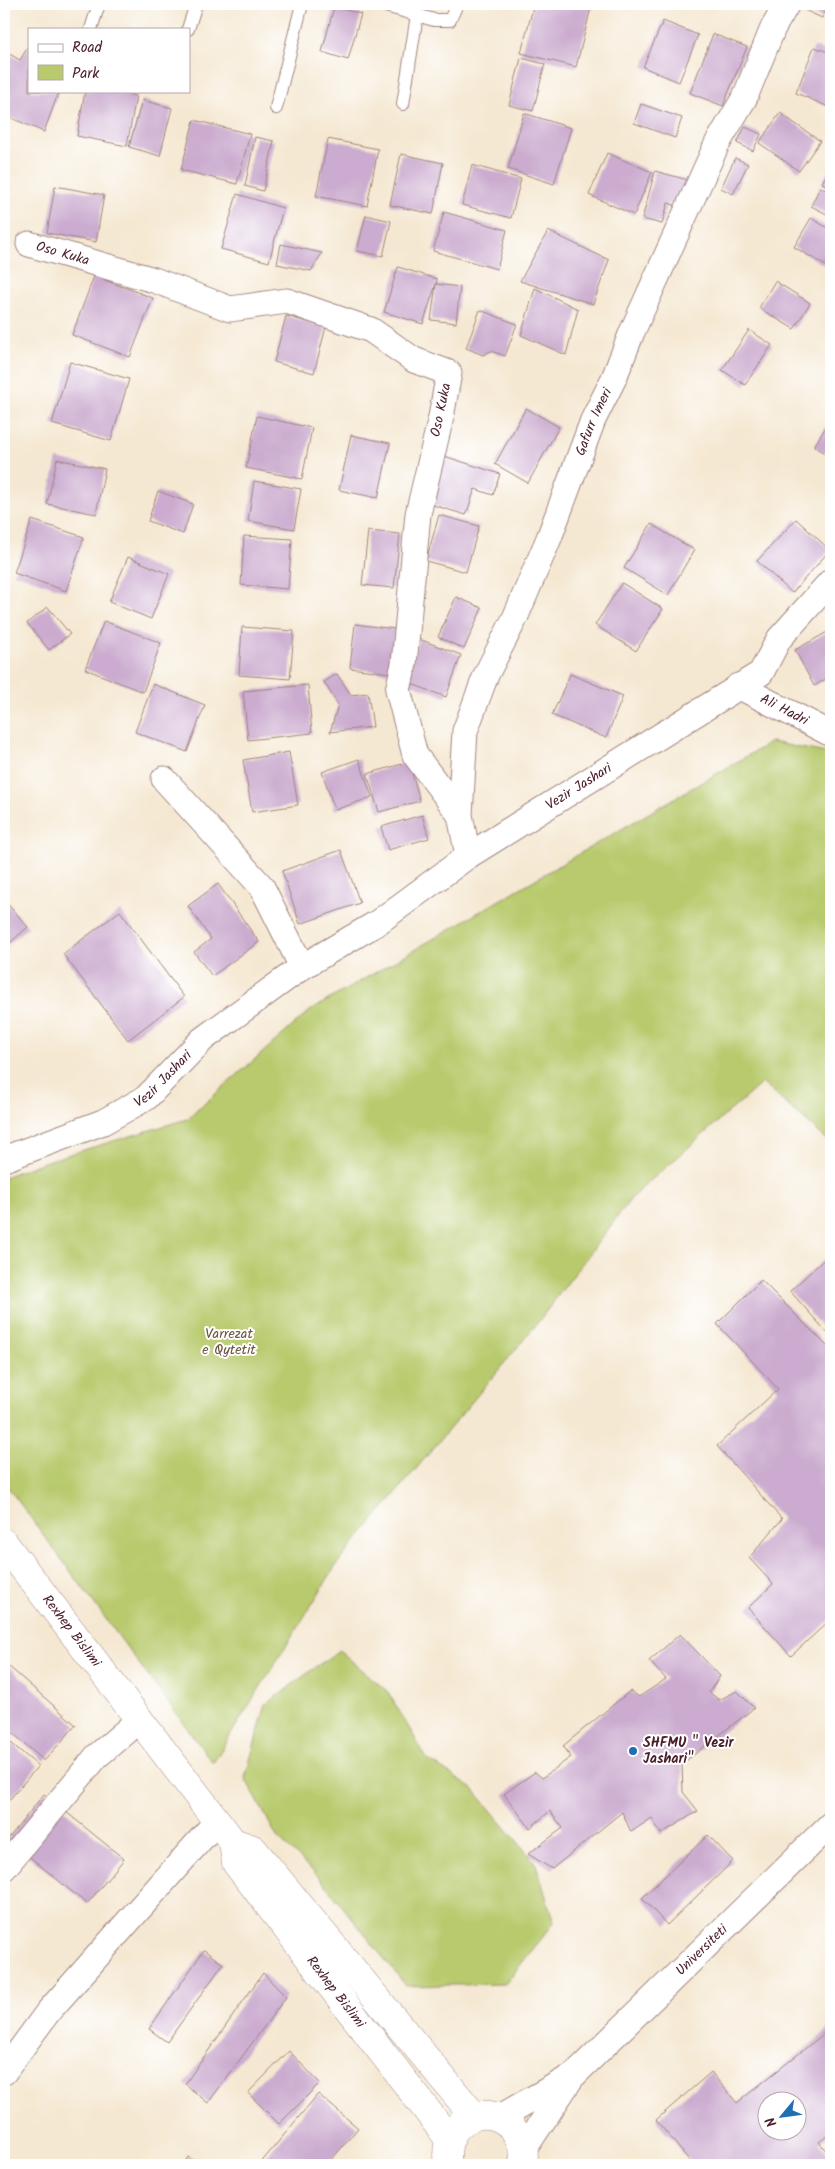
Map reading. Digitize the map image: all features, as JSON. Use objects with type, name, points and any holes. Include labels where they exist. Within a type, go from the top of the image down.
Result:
[{"type":"main road","name":"Rexhep Bislimi","points":[[4,1543],[234,1842],[253,1849],[474,2116],[458,2125],[449,2152]]},
{"type":"main road","name":"Rexhep Bislimi","points":[[234,1842],[236,1863],[449,2152]]},
{"type":"main road","points":[[474,2116],[487,2114],[500,2117],[516,2130],[524,2160]]},
{"type":"street","name":"Gafurr Imeri","points":[[468,856],[460,815],[465,732],[486,675],[515,618],[550,538],[593,420],[614,378],[632,332],[717,144],[745,97],[773,16],[787,4]]},
{"type":"street","name":"Oso Kuka","points":[[29,244],[154,280],[230,309],[287,301],[371,330],[414,360],[449,373],[441,417],[418,514],[404,664],[398,690],[415,755],[460,815]]},
{"type":"street","name":"Vezir Jashari","points":[[4,1159],[103,1122],[146,1098],[203,1040],[302,966],[377,923],[468,856],[738,686],[761,674],[779,639],[831,581]]},
{"type":"street","name":"Ali Hadri","points":[[738,686],[831,734]]},
{"type":"street","points":[[164,779],[262,887],[302,966]]},
{"type":"street","points":[[4,1868],[97,1756],[140,1719]]},
{"type":"street","points":[[4,2072],[48,2012],[217,1820]]},
{"type":"street","name":"Universiteti","points":[[500,2117],[572,2077],[831,1824]]},
{"type":"street","name":"Universiteti","points":[[524,2160],[572,2077]]},
{"type":"lane","points":[[91,28],[99,4]]},
{"type":"lane","points":[[188,28],[196,4]]},
{"type":"lane","points":[[276,108],[302,4]]},
{"type":"lane","points":[[379,4],[434,20],[450,20],[457,4]]},
{"type":"lane","points":[[402,104],[417,15]]},
{"type":"green space","name":"Varrezat e Qytetit","points":[[771,742],[831,754],[831,1143],[762,1083],[633,1196],[535,1326],[337,1564],[213,1763],[4,1482],[4,1177],[47,1161],[187,1119],[311,1010]]},
{"type":"green space","points":[[339,1650],[388,1692],[427,1759],[473,1789],[536,1864],[554,1923],[505,1984],[406,1986],[319,1877],[277,1837],[245,1778],[266,1704]]},
{"type":"building","points":[[534,4],[592,4],[576,67],[521,53]]},
{"type":"building","points":[[802,4],[829,4],[822,18],[800,8]]},
{"type":"building","points":[[334,7],[361,14],[348,60],[322,52]]},
{"type":"building","points":[[663,21],[698,35],[679,82],[643,67]]},
{"type":"building","points":[[713,34],[747,47],[723,106],[690,93]]},
{"type":"building","points":[[28,47],[28,92],[59,92],[44,132],[9,117],[6,102],[4,101],[4,51],[20,60]]},
{"type":"building","points":[[814,47],[831,53],[831,108],[796,93]]},
{"type":"building","points":[[521,58],[545,64],[533,111],[509,105]]},
{"type":"building","points":[[85,92],[115,92],[136,96],[127,146],[77,136]]},
{"type":"building","points":[[142,100],[172,108],[160,156],[129,147]]},
{"type":"building","points":[[641,104],[682,118],[675,138],[634,123]]},
{"type":"building","points":[[524,113],[571,128],[554,184],[508,169]]},
{"type":"building","points":[[780,113],[820,141],[799,171],[759,143]]},
{"type":"building","points":[[194,120],[250,134],[237,184],[181,170]]},
{"type":"building","points":[[745,127],[761,134],[753,151],[737,143]]},
{"type":"building","points":[[255,137],[274,141],[263,191],[245,186]]},
{"type":"building","points":[[328,139],[378,149],[367,206],[316,196]]},
{"type":"building","points":[[607,153],[652,172],[634,215],[589,195]]},
{"type":"building","points":[[401,154],[443,163],[433,214],[390,205]]},
{"type":"building","points":[[735,158],[748,164],[733,194],[721,188]]},
{"type":"building","points":[[472,165],[521,179],[511,218],[462,205]]},
{"type":"building","points":[[831,166],[831,188],[822,183]]},
{"type":"building","points":[[655,171],[688,180],[681,207],[668,203],[662,224],[642,219]]},
{"type":"building","points":[[55,186],[104,195],[96,242],[47,233]]},
{"type":"building","points":[[820,187],[831,193],[831,216],[811,206]]},
{"type":"building","points":[[237,194],[283,208],[269,262],[221,249]]},
{"type":"building","points":[[444,212],[507,230],[497,269],[433,251]]},
{"type":"building","points":[[366,215],[391,221],[383,256],[357,251]]},
{"type":"building","points":[[811,218],[831,230],[831,269],[794,247]]},
{"type":"building","points":[[548,231],[609,260],[593,304],[520,281]]},
{"type":"building","points":[[281,244],[322,253],[311,271],[277,264]]},
{"type":"building","points":[[398,267],[437,279],[423,324],[384,312]]},
{"type":"building","points":[[94,276],[153,298],[130,357],[72,335]]},
{"type":"building","points":[[775,281],[810,303],[794,329],[759,308]]},
{"type":"building","points":[[436,284],[460,287],[456,323],[431,320]]},
{"type":"building","points":[[535,288],[578,309],[566,355],[521,335]]},
{"type":"building","points":[[480,310],[517,324],[505,356],[491,351],[483,355],[466,348]]},
{"type":"building","points":[[286,316],[326,327],[314,373],[274,362]]},
{"type":"building","points":[[749,330],[772,345],[745,385],[722,370]]},
{"type":"building","points":[[70,362],[129,379],[111,441],[52,424]]},
{"type":"building","points":[[526,408],[559,427],[528,483],[495,464]]},
{"type":"building","points":[[257,416],[312,428],[302,479],[246,468]]},
{"type":"building","points":[[831,419],[831,457],[814,446]]},
{"type":"building","points":[[351,435],[390,443],[378,498],[339,490]]},
{"type":"building","points":[[438,454],[500,474],[493,495],[475,489],[466,515],[423,502]]},
{"type":"building","points":[[57,459],[105,469],[96,514],[47,504]]},
{"type":"building","points":[[254,481],[301,489],[294,529],[248,521]]},
{"type":"building","points":[[158,491],[193,504],[183,534],[148,521]]},
{"type":"building","points":[[439,515],[479,526],[466,572],[426,561]]},
{"type":"building","points":[[796,519],[830,550],[792,593],[757,561]]},
{"type":"building","points":[[32,520],[84,537],[66,591],[14,573]]},
{"type":"building","points":[[651,524],[694,550],[668,595],[624,568]]},
{"type":"building","points":[[368,531],[400,534],[394,588],[362,585]]},
{"type":"building","points":[[244,536],[292,539],[288,589],[241,585]]},
{"type":"building","points":[[128,557],[169,574],[151,619],[109,602]]},
{"type":"building","points":[[622,583],[663,609],[636,651],[595,625]]},
{"type":"building","points":[[456,597],[482,608],[464,649],[438,637]]},
{"type":"building","points":[[48,607],[70,634],[49,650],[27,623]]},
{"type":"building","points":[[104,621],[161,643],[143,692],[85,669]]},
{"type":"building","points":[[355,624],[395,629],[390,673],[350,668]]},
{"type":"building","points":[[242,627],[294,631],[290,679],[239,675]]},
{"type":"building","points":[[831,630],[831,676],[814,686],[795,650]]},
{"type":"building","points":[[419,639],[461,655],[446,697],[404,681]]},
{"type":"building","points":[[337,674],[351,695],[368,693],[373,727],[330,732],[338,705],[324,682]]},
{"type":"building","points":[[570,674],[623,696],[606,738],[552,715]]},
{"type":"building","points":[[153,684],[205,705],[187,752],[135,732]]},
{"type":"building","points":[[308,685],[312,733],[248,740],[243,691]]},
{"type":"building","points":[[289,752],[298,805],[252,812],[243,760]]},
{"type":"building","points":[[359,759],[372,797],[335,810],[322,772]]},
{"type":"building","points":[[409,762],[420,801],[379,812],[367,774]]},
{"type":"building","points":[[422,815],[429,838],[388,850],[381,827]]},
{"type":"building","points":[[341,850],[360,903],[300,924],[282,871]]},
{"type":"building","points":[[218,884],[259,942],[212,976],[194,952],[211,939],[188,906]]},
{"type":"building","points":[[4,900],[28,927],[4,948]]},
{"type":"building","points":[[120,911],[184,997],[128,1040],[63,954]]},
{"type":"building","points":[[831,1253],[831,1337],[790,1291]]},
{"type":"building","points":[[761,1280],[831,1350],[831,1619],[791,1656],[748,1608],[773,1584],[749,1558],[782,1519],[717,1446],[778,1389],[717,1324]]},
{"type":"building","name":"SHFMU \" Vezir Jashari\"","points":[[680,1634],[720,1676],[709,1692],[719,1700],[737,1691],[754,1708],[682,1764],[683,1792],[698,1811],[661,1834],[652,1818],[631,1832],[622,1812],[552,1869],[528,1854],[563,1828],[550,1811],[530,1828],[504,1794],[535,1772],[542,1778],[571,1757],[563,1746],[630,1691],[639,1697],[666,1679],[649,1661]]},
{"type":"building","points":[[7,1665],[76,1725],[44,1761],[4,1725],[4,1669]]},
{"type":"building","points":[[4,1737],[38,1766],[4,1806]]},
{"type":"building","points":[[44,1794],[124,1859],[87,1904],[8,1839]]},
{"type":"building","points":[[708,1835],[733,1861],[667,1925],[642,1898]]},
{"type":"building","points":[[204,1950],[223,1964],[167,2042],[149,2029]]},
{"type":"building","points":[[263,1973],[286,1997],[208,2103],[185,2084]]},
{"type":"building","points":[[831,2028],[831,2133],[819,2142],[831,2157],[831,2165],[693,2165],[656,2120],[711,2072],[737,2103]]},
{"type":"building","points":[[289,2051],[320,2083],[279,2124],[248,2093]]},
{"type":"building","points":[[318,2094],[358,2128],[327,2165],[259,2165]]},
{"type":"building","points":[[188,2157],[200,2165],[183,2165]]},
{"type":"place","name":"SHFMU \" Vezir Jashari\"","points":[[633,1751]]}]
